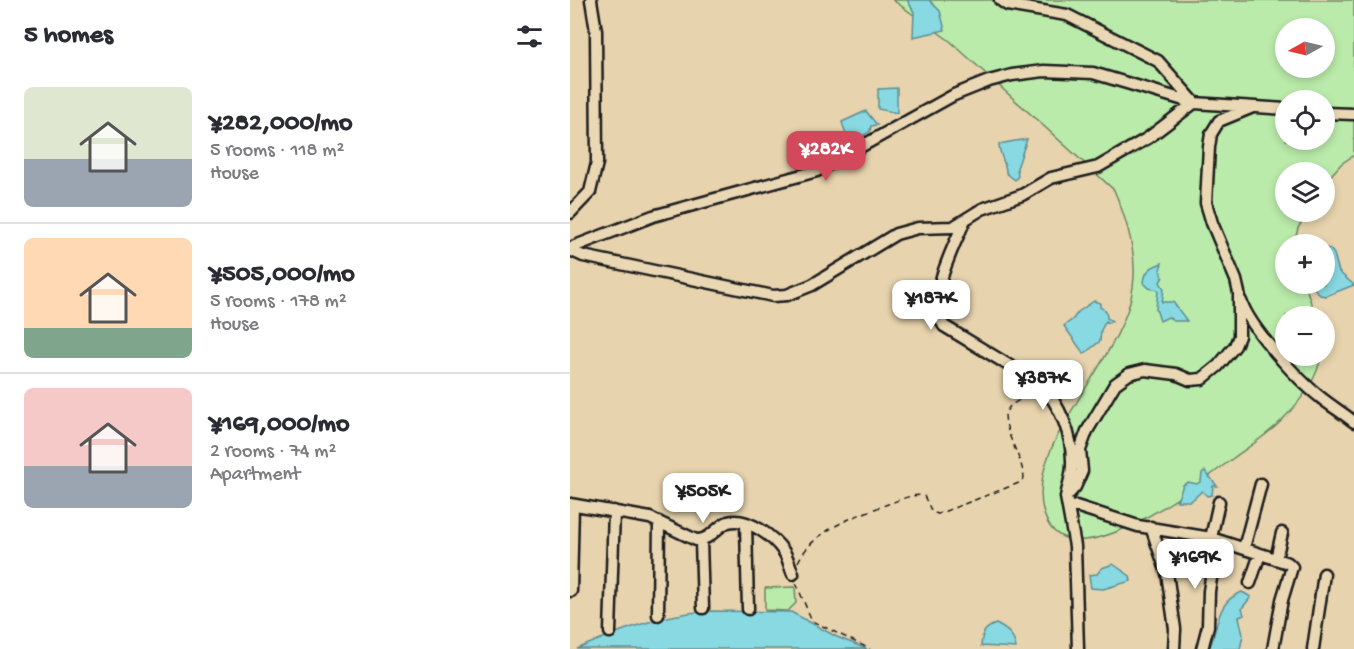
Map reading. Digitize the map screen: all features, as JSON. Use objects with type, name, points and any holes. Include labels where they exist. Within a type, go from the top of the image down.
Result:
[{"type":"street","points":[[570,213],[590,192],[597,163],[596,32],[591,0]]},
{"type":"street","points":[[1000,0],[1008,5],[1067,15],[1158,60],[1194,102]]},
{"type":"street","points":[[570,249],[653,216],[817,171],[954,95],[1011,75],[1044,70],[1093,73],[1194,102],[1275,109]]},
{"type":"street","points":[[570,249],[583,256],[773,296],[787,295],[812,285],[896,234],[918,228],[952,227],[964,222],[982,209],[1022,195],[1051,178],[1098,167],[1167,125],[1194,102]]},
{"type":"street","points":[[1252,107],[1219,121],[1211,134],[1206,203],[1212,223],[1236,280],[1244,310],[1255,328],[1320,397],[1354,422]]},
{"type":"street","points":[[1335,113],[1354,114]]},
{"type":"street","points":[[964,222],[942,278],[937,305],[939,318],[944,326],[1040,384],[1056,405],[1065,425],[1070,443],[1072,465],[1067,502],[1075,546],[1078,649]]},
{"type":"street","points":[[1067,502],[1082,471],[1080,450],[1087,431],[1115,384],[1129,374],[1145,370],[1176,374],[1190,380],[1202,379],[1210,374],[1235,346],[1239,336],[1239,293]]},
{"type":"street","points":[[1244,548],[1261,484]]},
{"type":"street","points":[[1067,502],[1125,522],[1214,539],[1288,563],[1292,567],[1281,600],[1273,649]]},
{"type":"street","points":[[1202,649],[1207,633],[1209,591],[1219,502]]},
{"type":"street","points":[[571,591],[572,505],[614,511],[659,522],[701,541]]},
{"type":"street","points":[[610,632],[614,511]]},
{"type":"street","points":[[701,541],[726,523],[736,521],[746,524],[767,535],[784,552],[793,573]]},
{"type":"street","points":[[658,615],[659,522]]},
{"type":"street","points":[[746,524],[748,609]]},
{"type":"street","points":[[1151,527],[1167,573],[1175,629],[1174,649]]},
{"type":"street","points":[[1276,559],[1282,533]]},
{"type":"street","points":[[701,541],[703,608]]},
{"type":"street","points":[[1250,583],[1260,554]]},
{"type":"street","points":[[1313,649],[1324,574]]},
{"type":"path","points":[[870,649],[812,621],[793,573],[800,558],[811,544],[847,519],[917,494],[924,496],[932,512],[938,513],[1019,483],[1024,478],[1023,470],[1005,422],[1005,412],[1011,405],[1030,395],[1040,384]]},
{"type":"green space","points":[[893,0],[1354,0],[1354,155],[1335,171],[1335,162],[1275,162],[1275,222],[1302,222],[1296,234],[1275,234],[1275,294],[1308,294],[1312,306],[1275,306],[1275,366],[1319,366],[1316,374],[1307,391],[1276,425],[1191,489],[1133,525],[1103,536],[1076,540],[1056,532],[1043,510],[1042,483],[1049,456],[1062,428],[1113,343],[1126,315],[1133,287],[1133,250],[1127,225],[1114,190],[950,41]]},
{"type":"green space","points":[[795,587],[796,603],[788,611],[765,610],[765,588]]},
{"type":"water","points":[[907,0],[929,0],[940,11],[945,30],[913,37],[914,12]]},
{"type":"water","points":[[897,88],[897,113],[878,109],[878,89]]},
{"type":"water","points":[[866,111],[877,125],[871,126],[870,131],[861,137],[846,135],[842,122]]},
{"type":"water","points":[[1027,139],[1015,180],[1006,173],[999,144]]},
{"type":"water","points":[[1335,258],[1339,272],[1354,285],[1335,292]]},
{"type":"water","points":[[1162,263],[1160,270],[1163,277],[1160,282],[1164,289],[1162,302],[1173,302],[1187,321],[1174,321],[1168,317],[1160,321],[1156,309],[1158,290],[1149,288],[1144,283],[1149,270]]},
{"type":"water","points":[[1094,301],[1100,303],[1100,307],[1106,311],[1107,318],[1112,321],[1108,323],[1106,321],[1101,330],[1100,341],[1084,354],[1064,326]]},
{"type":"water","points":[[1205,471],[1217,486],[1213,486],[1212,495],[1207,496],[1202,491],[1191,501],[1177,501],[1183,485],[1188,482],[1197,484],[1201,481],[1202,473]]},
{"type":"water","points":[[1113,564],[1130,576],[1131,581],[1103,589],[1091,588],[1089,575],[1097,574],[1102,568]]},
{"type":"water","points":[[1242,592],[1251,597],[1242,608],[1244,615],[1239,617],[1243,635],[1240,649],[1209,649],[1222,609],[1233,596]]},
{"type":"water","points":[[705,611],[791,612],[837,637],[867,649],[577,649],[640,625],[672,616]]},
{"type":"water","points":[[996,624],[1010,633],[1016,648],[981,646],[984,632]]}]
